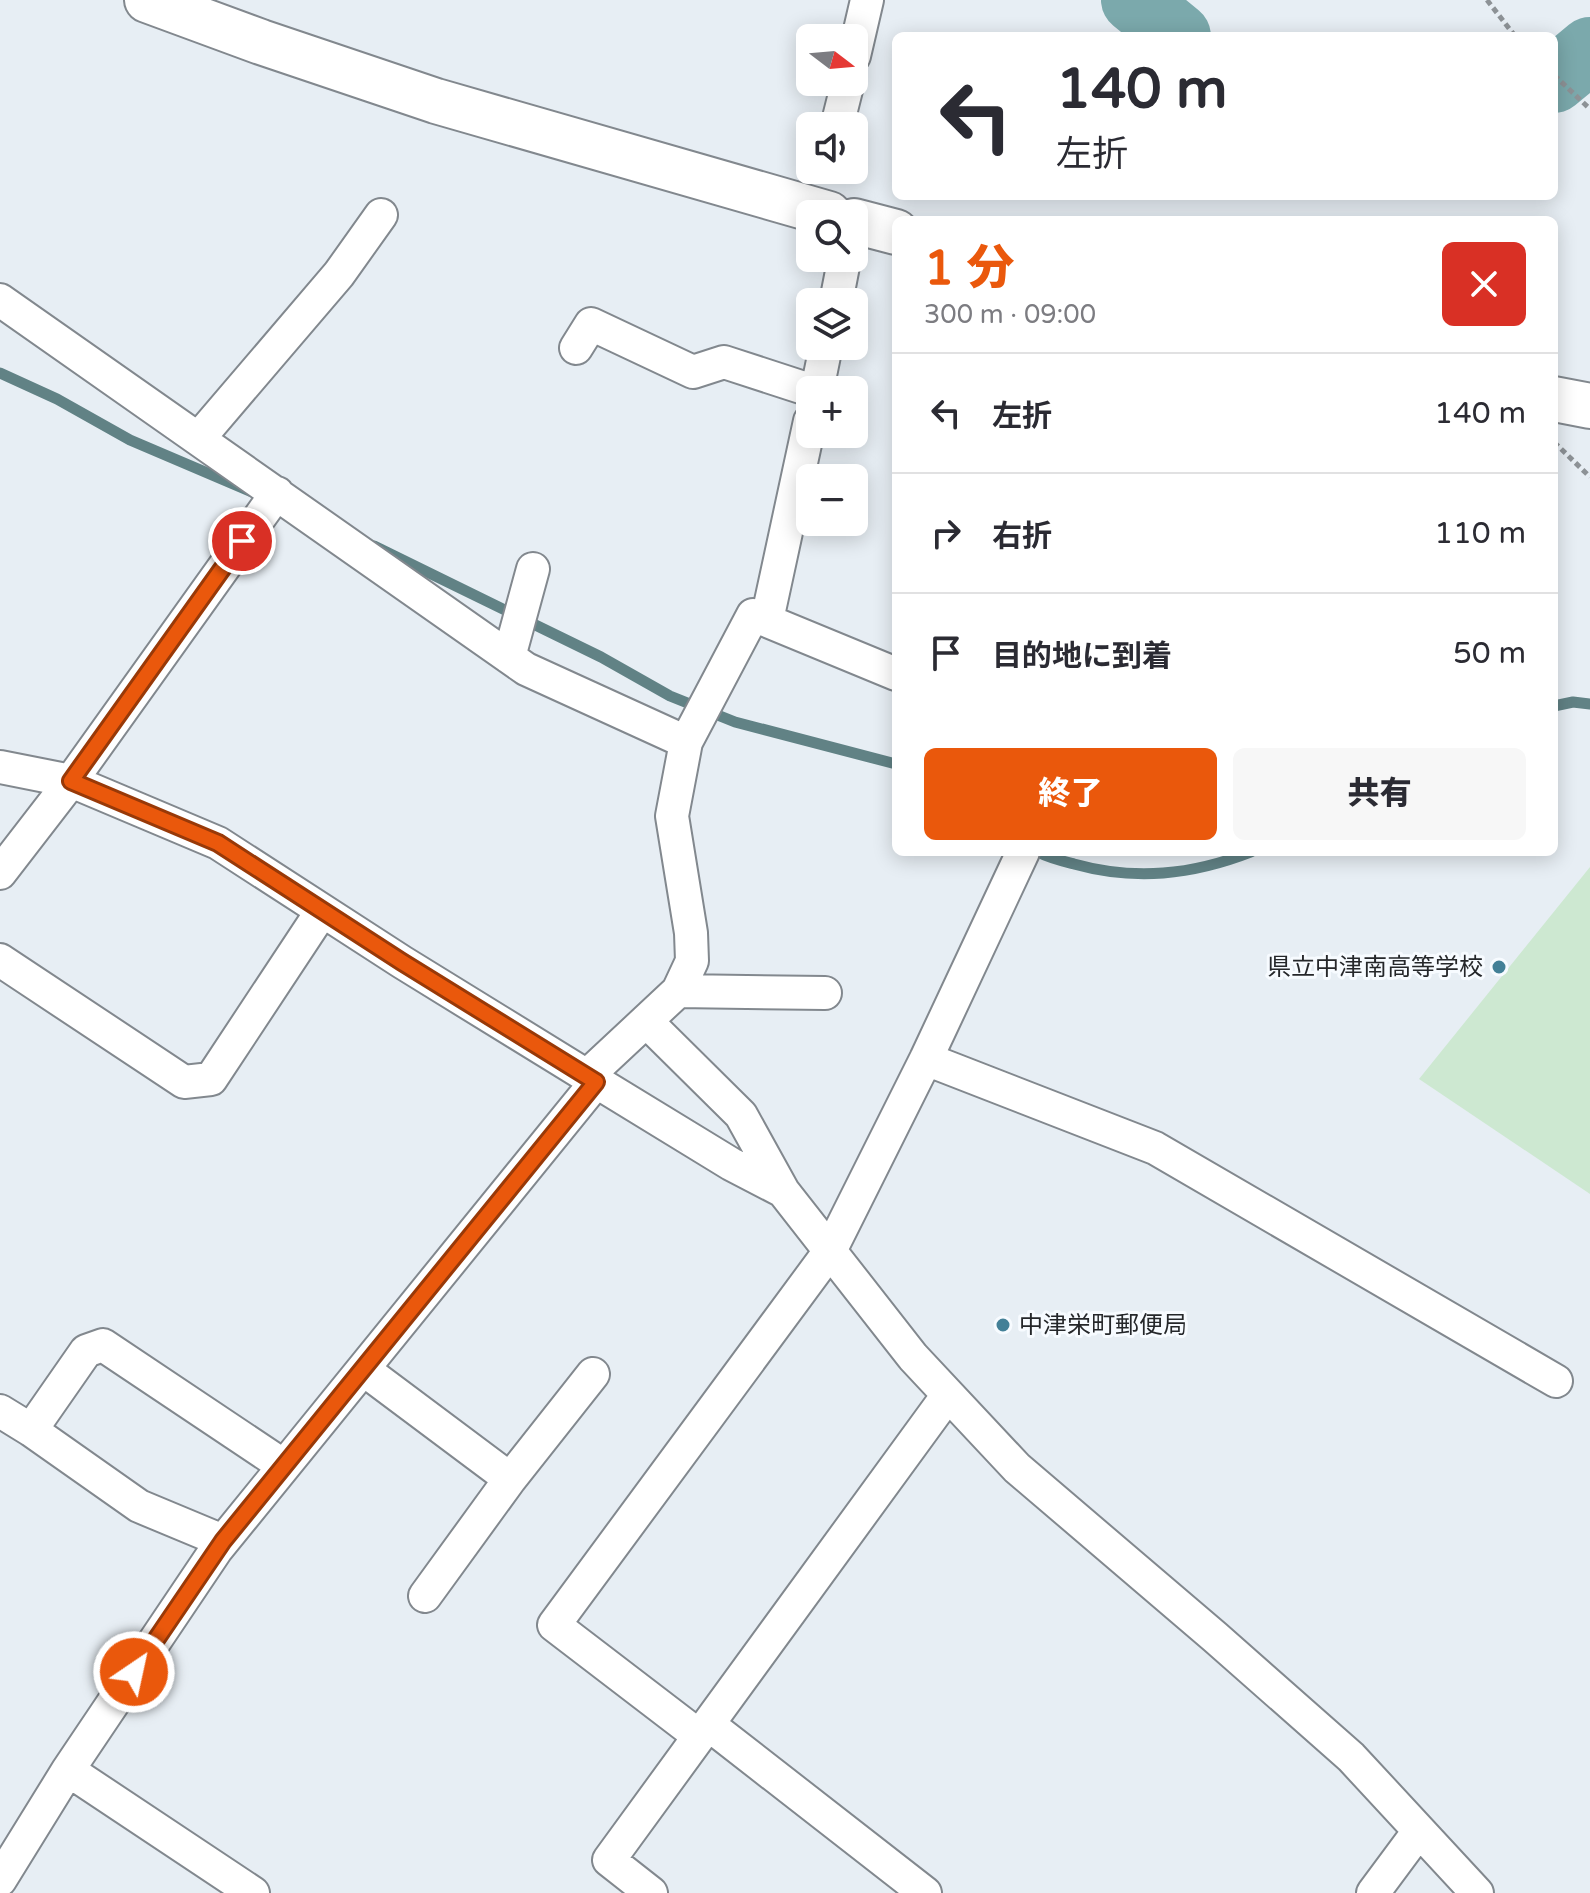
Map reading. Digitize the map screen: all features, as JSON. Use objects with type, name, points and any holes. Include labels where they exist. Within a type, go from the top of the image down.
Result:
[{"type":"street","points":[[147,0],[436,101],[796,205]]},
{"type":"street","points":[[861,24],[867,0]]},
{"type":"street","points":[[199,438],[339,274],[381,215]]},
{"type":"street","points":[[868,237],[892,233]]},
{"type":"street","points":[[0,300],[526,669],[686,742]]},
{"type":"street","points":[[576,348],[591,324],[693,372],[724,362],[796,385]]},
{"type":"street","points":[[1558,400],[1590,406]]},
{"type":"street","points":[[767,620],[804,448]]},
{"type":"street","points":[[0,873],[71,781],[277,493]]},
{"type":"street","points":[[509,657],[533,569]]},
{"type":"street","points":[[0,1880],[68,1770],[223,1541],[591,1079],[678,991],[692,961],[691,933],[672,816],[686,742],[753,615],[892,672]]},
{"type":"street","points":[[0,767],[71,781],[218,843],[591,1079],[731,1164],[783,1191]]},
{"type":"street","points":[[925,1893],[704,1730],[554,1625],[830,1251],[926,1059],[1021,856]]},
{"type":"street","points":[[0,960],[184,1082],[211,1079],[322,911]]},
{"type":"street","points":[[678,991],[825,993]]},
{"type":"street","points":[[646,1021],[741,1115],[783,1191],[913,1357],[1017,1468],[1351,1757],[1477,1893]]},
{"type":"street","points":[[926,1059],[1155,1148],[1556,1381]]},
{"type":"street","points":[[31,1430],[86,1351],[103,1345],[284,1466]]},
{"type":"street","points":[[363,1369],[510,1479]]},
{"type":"street","points":[[425,1596],[510,1479],[593,1374]]},
{"type":"street","points":[[651,1893],[609,1860],[948,1395]]},
{"type":"street","points":[[0,1411],[139,1506],[223,1541]]},
{"type":"street","points":[[68,1770],[253,1893]]},
{"type":"street","points":[[1373,1893],[1419,1831]]},
{"type":"path","points":[[1487,0],[1512,32]]},
{"type":"path","points":[[1558,79],[1590,109]]},
{"type":"path","points":[[1558,446],[1590,477]]},
{"type":"green space","points":[[1590,867],[1590,1194],[1419,1079]]},
{"type":"waterway","points":[[1134,0],[1173,32]]},
{"type":"waterway","points":[[1558,77],[1590,50]]},
{"type":"waterway","points":[[0,373],[57,399],[130,440],[252,492]]},
{"type":"waterway","points":[[374,546],[601,657],[670,696],[735,722],[892,763]]},
{"type":"waterway","points":[[1558,705],[1573,702],[1590,704]]},
{"type":"waterway","points":[[1048,856],[1097,869],[1141,874],[1185,870],[1240,856]]},
{"type":"place","name":"県立中津南高等学校","points":[[1499,967]]},
{"type":"place","name":"中津栄町郵便局","points":[[1003,1325]]},
{"type":"route","points":[[134,1672],[223,1541],[596,1082],[218,843],[71,781],[242,541]]}]
